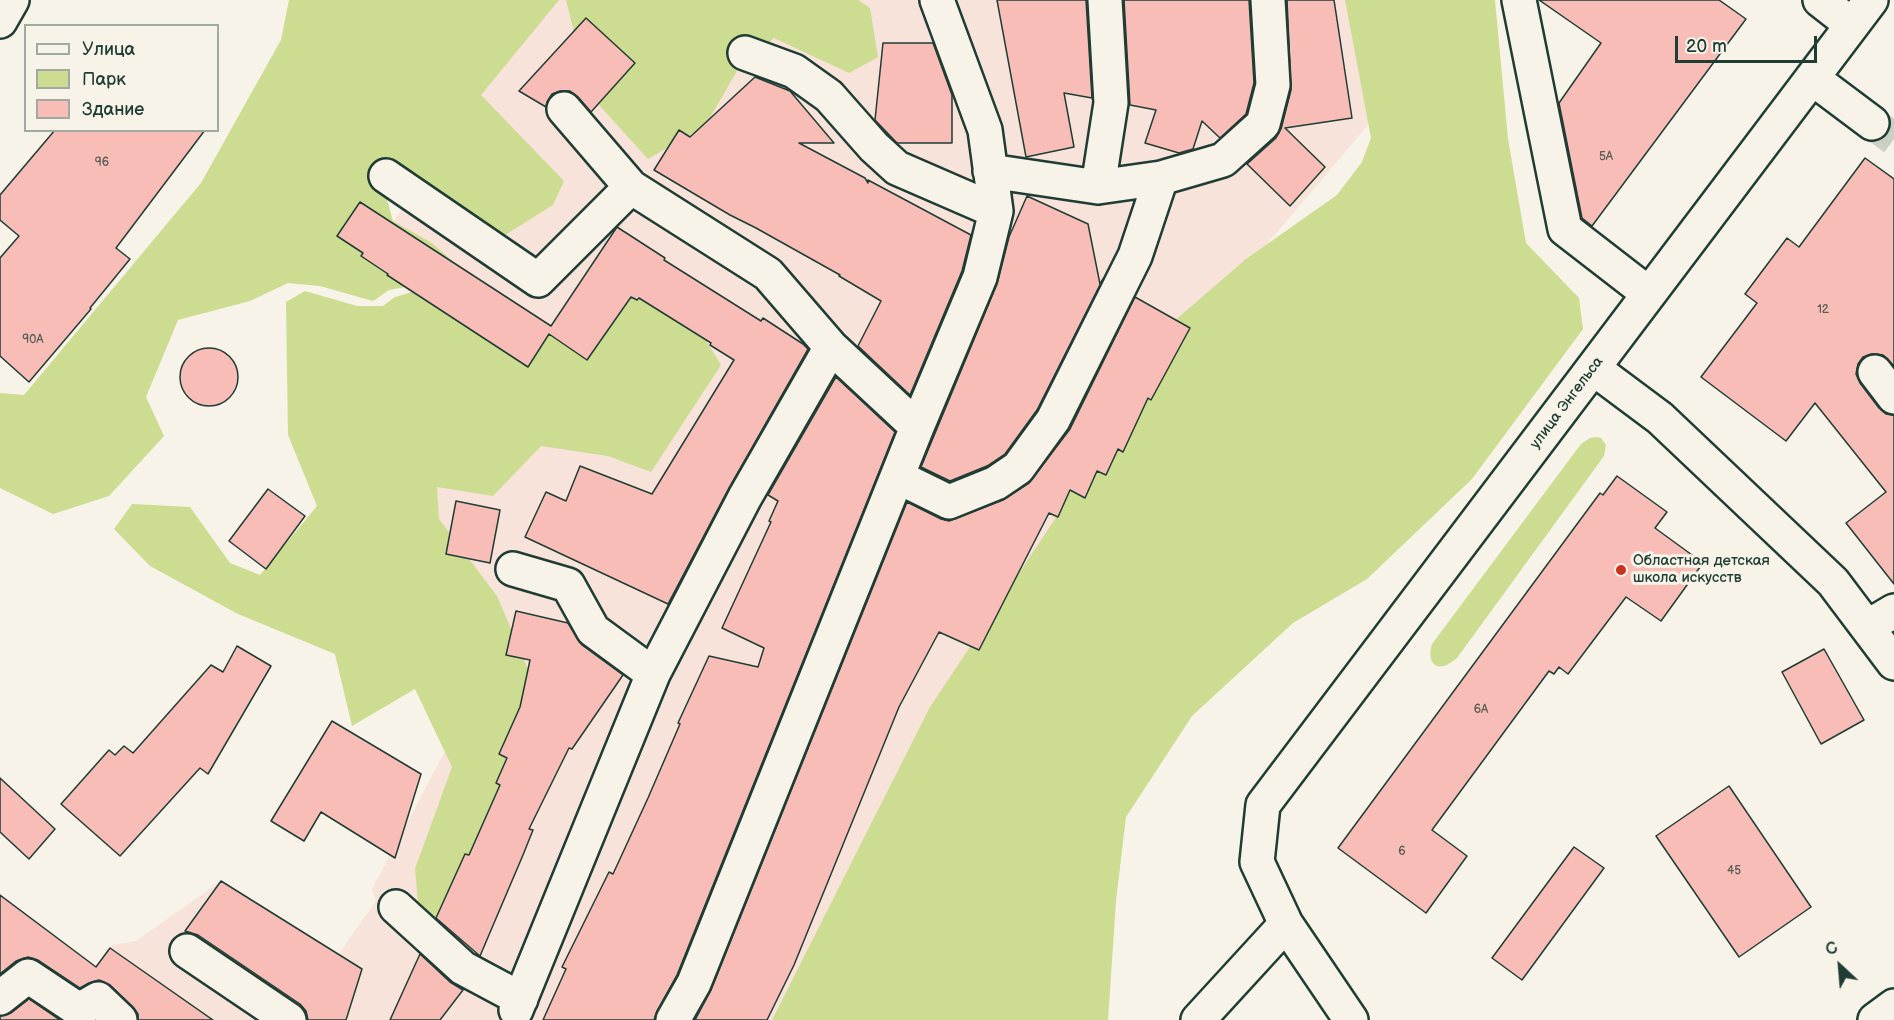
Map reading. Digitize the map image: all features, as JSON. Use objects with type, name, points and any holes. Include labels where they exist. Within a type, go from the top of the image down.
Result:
[{"type":"street","points":[[0,21],[12,0]]},
{"type":"street","points":[[673,1020],[694,983],[917,427],[980,278],[996,211],[986,129],[937,0]]},
{"type":"street","points":[[1098,187],[1111,103],[1105,0]]},
{"type":"street","points":[[990,171],[1098,187],[1161,178],[1223,160],[1263,124],[1273,85],[1268,0]]},
{"type":"street","points":[[1519,0],[1565,229],[1649,294]]},
{"type":"street","points":[[1820,0],[1862,13]]},
{"type":"street","name":"улица Энгельса","points":[[1286,924],[1257,862],[1263,805],[1862,13]]},
{"type":"street","points":[[745,53],[794,71],[829,96],[874,147],[897,168],[996,211]]},
{"type":"street","points":[[1812,78],[1872,123]]},
{"type":"street","points":[[564,109],[631,187],[768,274],[831,347],[917,427]]},
{"type":"street","points":[[386,176],[538,280],[631,187]]},
{"type":"street","points":[[898,477],[949,502],[996,483],[1018,468],[1053,420],[1135,256],[1161,178]]},
{"type":"street","points":[[396,907],[463,968],[519,1005],[653,674],[745,497],[831,347]]},
{"type":"street","points":[[1593,368],[1660,418],[1833,582],[1880,619],[1894,663]]},
{"type":"street","points":[[513,569],[568,585],[593,630],[653,674]]},
{"type":"street","points":[[1198,1020],[1286,924],[1351,1020]]},
{"type":"street","points":[[187,951],[289,1020]]},
{"type":"street","points":[[0,998],[28,976],[79,1010],[98,999],[120,1020]]},
{"type":"street","points":[[1875,1020],[1894,1006]]},
{"type":"shaded area","points":[[544,0],[1355,0],[1374,118],[1217,303],[865,1020],[0,1020],[0,913],[22,959],[76,996],[112,945],[136,941],[221,881],[338,955],[376,901],[372,889],[496,655],[416,526],[439,315],[367,260]]},
{"type":"green space","points":[[289,0],[559,0],[481,95],[564,181],[553,205],[502,237],[406,169],[385,192],[393,221],[432,243],[459,267],[453,278],[389,290],[373,301],[320,286],[288,283],[250,301],[178,320],[146,397],[164,436],[109,496],[53,514],[0,488],[0,393],[24,395],[201,183],[281,40]]},
{"type":"green space","points":[[566,0],[858,0],[870,8],[878,57],[849,73],[774,38],[737,71],[705,126],[648,159],[590,95]]},
{"type":"green space","points":[[1345,0],[1495,0],[1508,139],[1526,243],[1579,298],[1583,329],[1472,479],[1367,579],[1293,623],[1192,716],[1126,817],[1116,901],[1108,1020],[772,1020],[930,707],[1057,516],[1142,349],[1246,259],[1337,195],[1362,162],[1371,138]]},
{"type":"green space","points":[[615,261],[682,302],[721,365],[651,472],[608,456],[541,446],[493,496],[437,487],[439,519],[497,596],[542,702],[497,882],[450,964],[421,936],[415,869],[452,767],[415,689],[352,726],[335,654],[238,614],[150,566],[114,529],[132,504],[190,507],[230,563],[260,575],[317,506],[288,435],[286,302],[305,291],[357,306],[383,306],[395,297],[419,290],[565,333]]},
{"type":"green space","points":[[1596,437],[1601,438],[1606,445],[1604,456],[1457,658],[1444,666],[1435,665],[1431,660],[1432,644],[1581,444]]},
{"type":"building","points":[[997,0],[1086,0],[1092,98],[1064,93],[1074,147],[1026,157]]},
{"type":"building","points":[[1124,0],[1249,0],[1254,83],[1246,114],[1220,138],[1202,121],[1193,149],[1179,153],[1145,143],[1156,110],[1130,105]]},
{"type":"building","points":[[1287,0],[1334,0],[1352,118],[1285,128],[1325,167],[1290,206],[1247,164],[1276,138],[1281,129],[1291,90]]},
{"type":"building","points":[[1539,0],[1719,0],[1746,19],[1592,226],[1582,218],[1559,103],[1601,43]]},
{"type":"building","points":[[586,18],[635,63],[591,112],[570,91],[552,94],[546,107],[519,91]]},
{"type":"building","points":[[883,43],[933,43],[952,95],[952,143],[897,143],[875,120]]},
{"type":"building","points":[[755,77],[790,91],[834,143],[799,143],[865,178],[868,183],[868,180],[971,235],[962,271],[910,395],[858,346],[881,301],[840,275],[730,215],[654,170],[679,130],[690,137]]},
{"type":"building","points":[[53,132],[203,132],[116,248],[130,259],[29,382],[0,356],[0,258],[19,236],[0,220],[0,195]]},
{"type":"building","points":[[1865,158],[1894,179],[1894,366],[1883,355],[1872,354],[1863,357],[1858,364],[1856,374],[1879,408],[1886,414],[1894,415],[1894,584],[1846,523],[1886,492],[1815,403],[1786,441],[1701,377],[1757,303],[1745,294],[1787,238],[1799,247]]},
{"type":"building","points":[[1027,196],[1088,224],[1100,284],[1103,279],[1037,410],[1005,454],[987,466],[950,481],[921,467],[997,284],[1009,237]]},
{"type":"building","points":[[360,202],[551,326],[617,227],[665,258],[664,260],[761,321],[763,318],[808,349],[729,488],[668,604],[525,537],[546,492],[566,501],[580,466],[652,494],[734,360],[639,298],[637,300],[631,297],[587,360],[549,334],[528,367],[387,275],[361,256],[363,253],[337,236]]},
{"type":"building","points":[[1135,297],[1190,328],[1151,400],[1148,398],[1123,452],[1118,449],[1106,475],[1097,471],[1085,498],[1070,490],[1058,517],[1049,513],[979,650],[939,632],[899,707],[794,965],[767,1020],[695,1020],[711,990],[907,502],[949,521],[1003,500],[1029,483],[1070,429]]},
{"type":"building","points":[[209,348],[220,350],[230,356],[236,366],[238,377],[236,388],[230,398],[220,404],[209,406],[198,404],[188,398],[182,388],[180,377],[182,366],[188,356],[198,350]]},
{"type":"building","points":[[836,377],[895,432],[677,975],[654,1020],[543,1020],[566,969],[562,967],[609,872],[613,874],[709,656],[758,667],[764,648],[722,628],[771,522],[769,521],[778,501],[768,495]]},
{"type":"building","points":[[1617,476],[1667,512],[1655,528],[1703,563],[1661,621],[1626,597],[1568,674],[1559,667],[1554,674],[1549,671],[1432,830],[1467,856],[1426,913],[1338,848],[1600,493],[1603,495]]},
{"type":"building","points":[[268,489],[305,516],[266,569],[229,541]]},
{"type":"building","points":[[456,501],[500,510],[490,563],[446,554]]},
{"type":"building","points":[[516,611],[568,623],[582,645],[623,675],[572,749],[569,748],[529,829],[533,830],[480,956],[436,918],[465,854],[469,855],[500,785],[496,783],[507,758],[499,754],[520,707],[530,660],[506,655]]},
{"type":"building","points":[[237,646],[271,666],[208,774],[200,768],[120,856],[61,804],[109,750],[115,755],[124,746],[133,753],[211,665],[223,672]]},
{"type":"building","points":[[1824,649],[1864,720],[1821,744],[1782,672]]},
{"type":"building","points":[[332,721],[421,774],[395,858],[321,812],[304,841],[271,821]]},
{"type":"building","points":[[0,778],[55,829],[29,859],[0,832]]},
{"type":"building","points":[[1729,786],[1811,907],[1739,957],[1656,836]]},
{"type":"building","points":[[1574,847],[1604,868],[1522,980],[1492,958]]},
{"type":"building","points":[[221,881],[362,969],[346,1020],[308,1020],[306,1011],[300,1004],[198,935],[185,931]]},
{"type":"building","points":[[0,895],[96,967],[110,948],[213,1020],[138,1020],[138,1014],[133,1007],[110,985],[99,980],[80,988],[38,960],[28,957],[16,961],[0,974]]},
{"type":"building","points":[[420,954],[450,982],[463,990],[440,1020],[390,1020]]},
{"type":"building","points":[[29,999],[60,1020],[0,1020],[0,1016],[11,1013]]},
{"type":"tunnel","points":[[1872,123],[1894,139]]},
{"type":"place","name":"Областная детская школа искусств","points":[[1621,570]]}]
